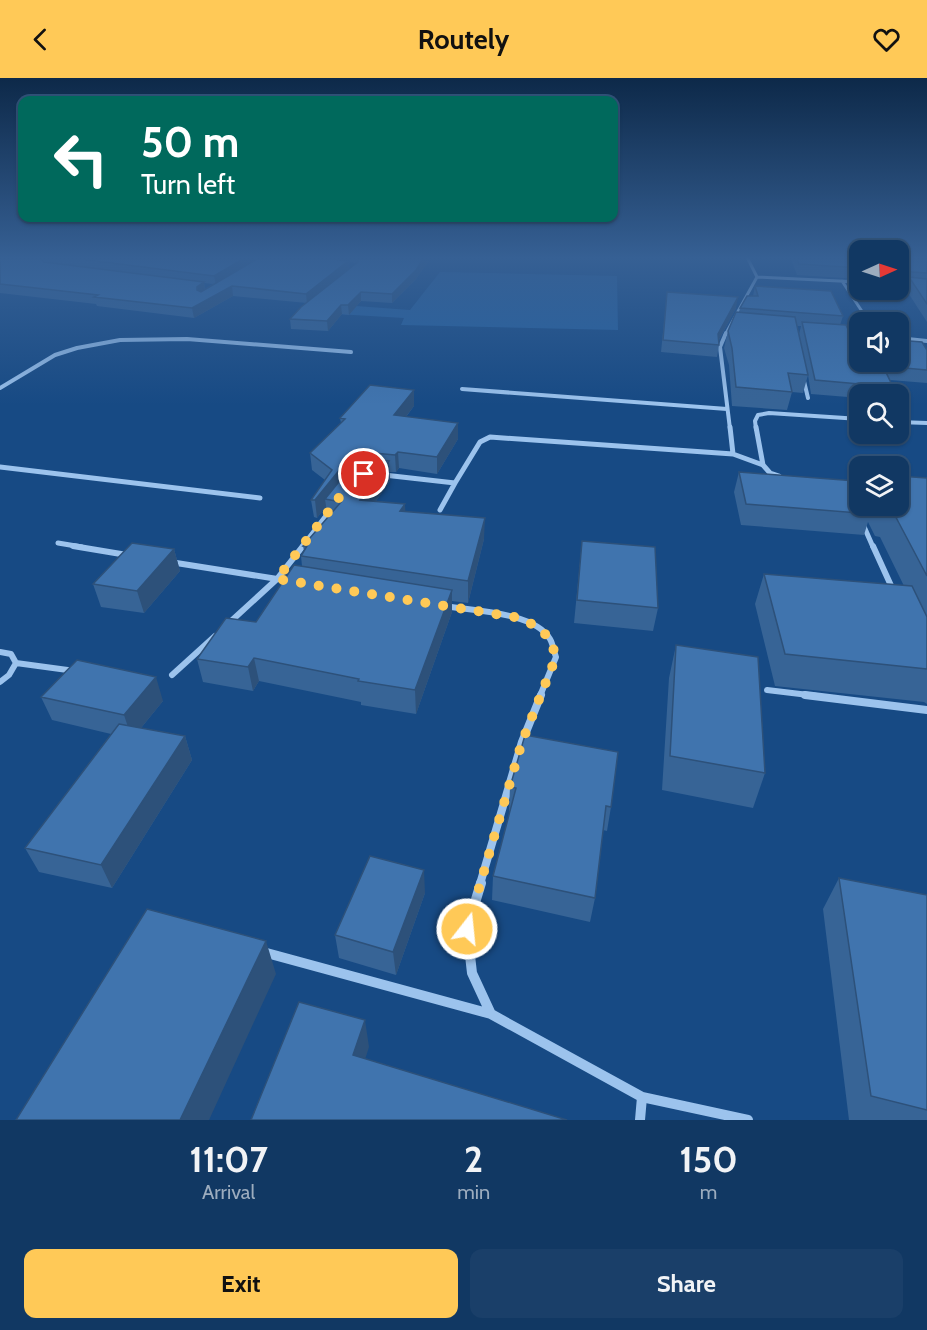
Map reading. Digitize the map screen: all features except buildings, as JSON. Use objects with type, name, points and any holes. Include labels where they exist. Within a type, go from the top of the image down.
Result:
[{"type":"street","points":[[732,454],[720,347],[739,308]]},
{"type":"street","points":[[730,324],[741,324]]},
{"type":"street","points":[[837,333],[849,334]]},
{"type":"street","points":[[0,388],[37,364],[56,355],[124,339],[173,338],[351,352]]},
{"type":"street","points":[[909,339],[927,341]]},
{"type":"street","points":[[913,339],[917,347]]},
{"type":"street","points":[[803,375],[808,398]]},
{"type":"street","points":[[462,389],[727,409]]},
{"type":"street","points":[[763,465],[754,421],[758,415],[769,413],[849,418]]},
{"type":"street","points":[[909,422],[927,423]]},
{"type":"street","points":[[440,510],[480,442],[490,437],[732,454],[763,465],[770,473],[785,478]]},
{"type":"street","points":[[0,467],[260,498]]},
{"type":"street","points":[[376,474],[455,483]]},
{"type":"street","points":[[172,675],[277,579],[333,506]]},
{"type":"street","points":[[860,518],[894,592]]},
{"type":"street","points":[[58,543],[139,556]]},
{"type":"street","points":[[162,560],[301,583]]},
{"type":"street","points":[[431,604],[514,617],[537,626],[550,639],[556,657],[522,742],[467,929],[472,973],[491,1014]]},
{"type":"street","points":[[0,652],[11,654],[16,663]]},
{"type":"street","points":[[16,663],[79,672]]},
{"type":"street","points":[[0,682],[9,675],[16,663]]},
{"type":"street","points":[[767,690],[927,710]]},
{"type":"street","points":[[249,948],[491,1014],[642,1097],[748,1120]]},
{"type":"street","points":[[640,1120],[642,1097]]},
{"type":"shaded area","points":[[325,308],[410,310],[412,308],[618,308],[618,330],[401,325],[404,318],[319,313]]},
{"type":"route","points":[[364,474],[354,478],[277,579],[514,617],[537,626],[550,639],[556,657],[522,742],[467,929]]}]
